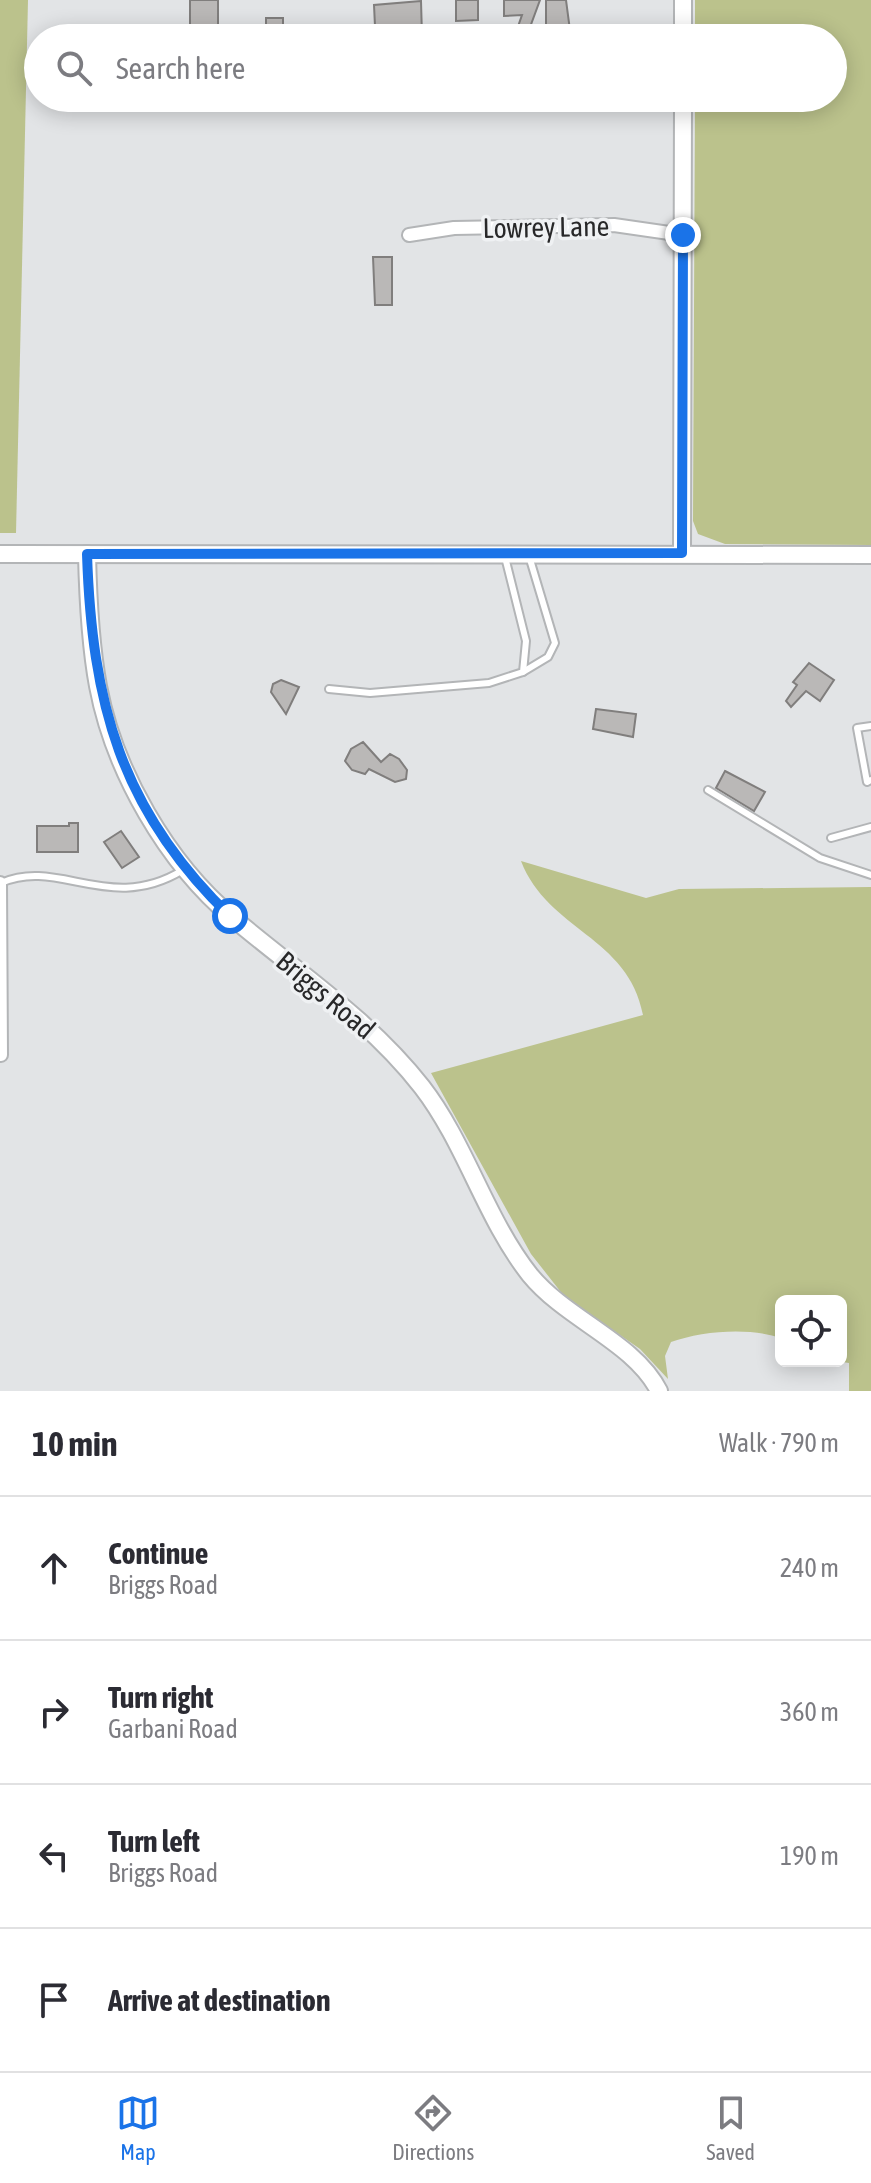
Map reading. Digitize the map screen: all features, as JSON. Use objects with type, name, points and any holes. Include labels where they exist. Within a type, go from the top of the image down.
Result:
[{"type":"street","points":[[683,0],[683,24]]},
{"type":"street","points":[[682,553],[683,112]]},
{"type":"street","name":"Lowrey Lane","points":[[409,235],[454,228],[614,225],[683,235]]},
{"type":"street","points":[[0,554],[871,555]]},
{"type":"street","name":"Briggs Road","points":[[87,554],[92,648],[98,689],[112,736],[148,811],[185,869],[230,916],[333,996],[397,1058],[443,1117],[530,1275],[582,1323],[636,1360],[650,1374],[659,1391]]},
{"type":"street","points":[[0,883],[1,1055]]},
{"type":"lane","points":[[504,553],[526,641],[523,672]]},
{"type":"lane","points":[[329,689],[370,693],[489,683],[523,672],[548,657],[555,643],[528,553]]},
{"type":"lane","points":[[871,726],[857,728],[867,782],[871,780]]},
{"type":"lane","points":[[708,790],[820,858],[871,875]]},
{"type":"lane","points":[[831,838],[871,827]]},
{"type":"lane","points":[[0,883],[30,878],[131,889],[154,886],[185,869]]},
{"type":"green space","points":[[0,0],[28,0],[27,24],[24,24],[25,112],[16,533],[0,533]]},
{"type":"green space","points":[[695,0],[871,0],[871,545],[725,544],[698,534],[693,521],[695,112],[847,112],[847,24],[695,24]]},
{"type":"green space","points":[[521,861],[646,898],[679,889],[871,887],[871,1391],[849,1391],[847,1295],[775,1295],[775,1337],[755,1332],[726,1332],[671,1342],[665,1356],[668,1379],[640,1349],[564,1296],[531,1254],[431,1073],[643,1015],[635,989],[621,967],[549,903],[533,884]]},
{"type":"building","points":[[190,0],[218,0],[218,24],[190,24]]},
{"type":"building","points":[[456,0],[478,0],[478,20],[456,21]]},
{"type":"building","points":[[504,0],[540,0],[531,24],[519,24],[522,15],[504,16]]},
{"type":"building","points":[[546,0],[566,0],[569,24],[546,24]]},
{"type":"building","points":[[421,1],[422,24],[375,24],[374,5]]},
{"type":"building","points":[[266,18],[283,18],[283,24],[266,24]]},
{"type":"building","points":[[373,257],[392,257],[392,305],[375,305]]},
{"type":"building","points":[[809,663],[834,680],[820,701],[806,691],[791,707],[786,701],[797,685],[793,682]]},
{"type":"building","points":[[281,680],[299,687],[286,714],[271,692],[273,684]]},
{"type":"building","points":[[596,709],[636,714],[633,737],[593,729]]},
{"type":"building","points":[[363,742],[381,762],[390,754],[399,759],[407,770],[406,779],[395,782],[369,769],[365,774],[352,770],[345,761],[351,749]]},
{"type":"building","points":[[725,771],[765,792],[754,811],[716,788]]},
{"type":"building","points":[[69,823],[78,823],[78,852],[37,852],[37,826],[69,826]]},
{"type":"building","points":[[121,831],[139,857],[122,868],[104,842]]},
{"type":"route","points":[[230,916],[200,887],[171,850],[130,778],[112,736],[98,689],[92,648],[87,554],[682,553],[683,235]]}]
